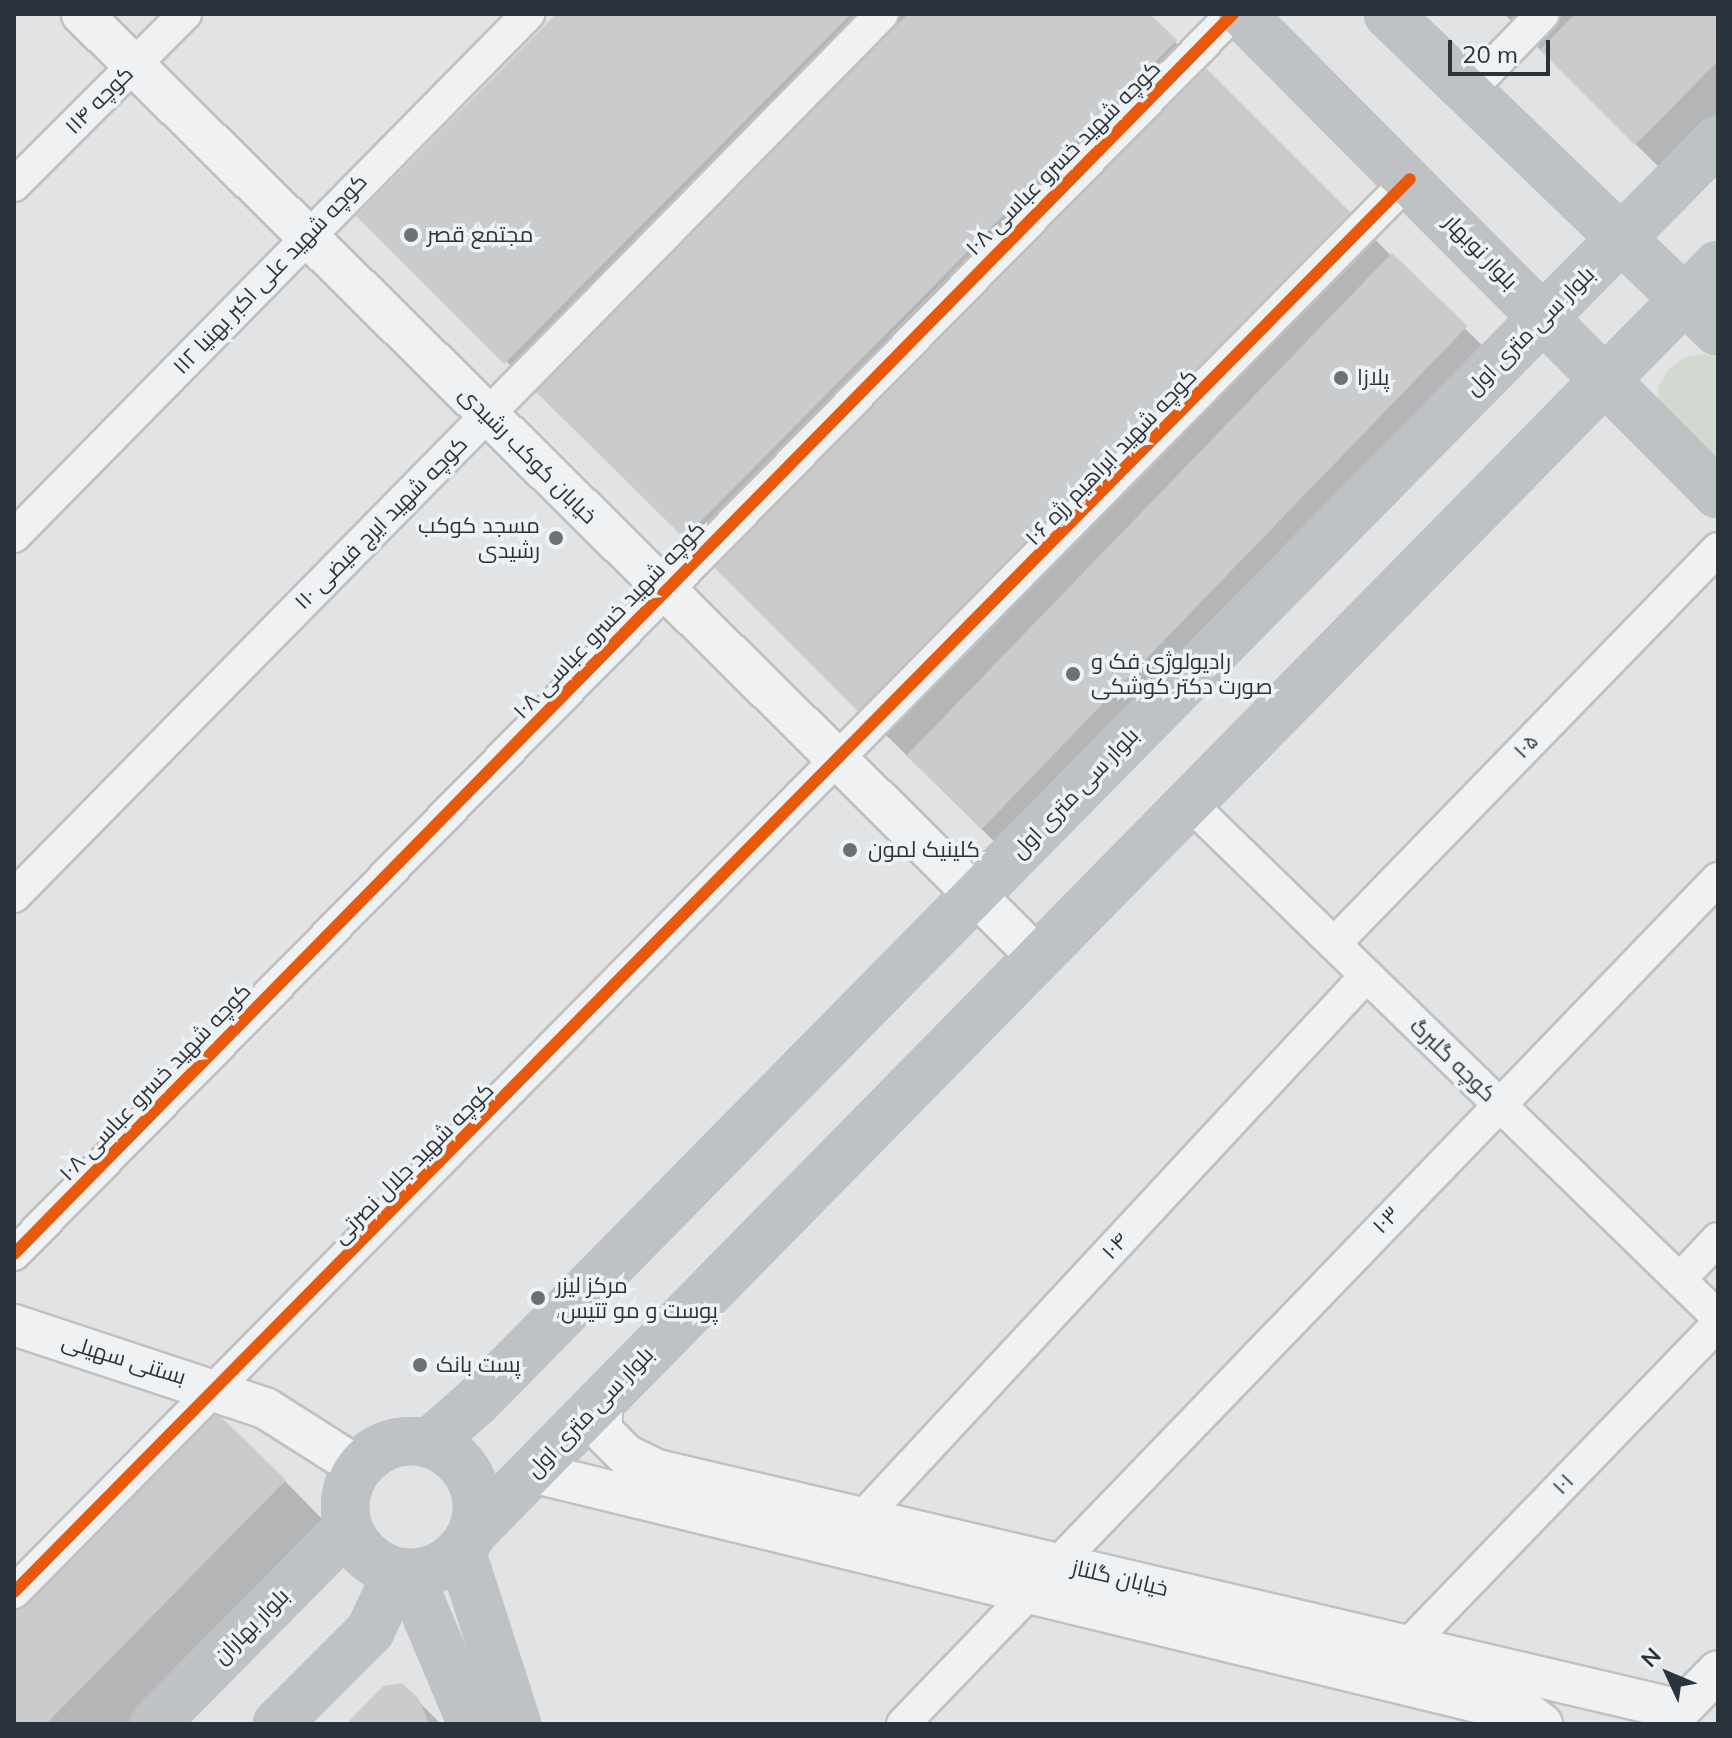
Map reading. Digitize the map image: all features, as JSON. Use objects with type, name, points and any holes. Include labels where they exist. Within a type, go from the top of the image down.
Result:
[{"type":"main road","name":"بلوار نوبهار","points":[[1241,14],[1410,179],[1718,494]]},
{"type":"main road","points":[[1388,14],[1718,332]]},
{"type":"main road","name":"بلوار سی متری اول","points":[[429,1443],[476,1402],[1718,140]]},
{"type":"main road","name":"بلوار سی متری اول","points":[[467,1542],[602,1400],[1718,265]]},
{"type":"main road","points":[[429,1443],[466,1468],[478,1511],[467,1542],[446,1564],[404,1573],[362,1552],[348,1528],[344,1506],[358,1467],[390,1444],[429,1443]]},
{"type":"main road","name":"بلوار بهاران","points":[[154,1724],[348,1528]]},
{"type":"main road","points":[[467,1542],[517,1724]]},
{"type":"main road","points":[[277,1724],[370,1631],[404,1573]]},
{"type":"main road","points":[[404,1573],[472,1724]]},
{"type":"street","name":"خیابان کوکب رشیدی","points":[[82,14],[1037,956]]},
{"type":"street","name":"کوچه ۱۱۴","points":[[14,185],[185,14]]},
{"type":"street","name":"کوچه شهید علی اکبر بهنیا ۱۱۲","points":[[14,536],[306,236],[528,14]]},
{"type":"street","name":"کوچه شهید ایرج فیضی ۱۱۰","points":[[14,896],[882,14]]},
{"type":"street","name":"کوچه شهید خسرو عباسی ۱۰۸","points":[[14,1254],[1233,14]]},
{"type":"street","points":[[1468,91],[1543,14]]},
{"type":"street","name":"کوچه شهید ابراهیم رژه ۱۰۶","points":[[840,762],[1410,179]]},
{"type":"street","name":"۱۰۵","points":[[1334,944],[1718,549]]},
{"type":"street","name":"کوچه شهید جلال نصرتی","points":[[14,1592],[840,762]]},
{"type":"street","name":"کوچه گلبرگ","points":[[1188,802],[1718,1317]]},
{"type":"street","name":"۱۰۳","points":[[903,1724],[1033,1595],[1497,1103],[1718,879]]},
{"type":"street","name":"۱۰۴","points":[[863,1517],[1366,976]]},
{"type":"street","points":[[1680,1279],[1718,1239]]},
{"type":"street","name":"۱۰۱","points":[[1409,1644],[1718,1324]]},
{"type":"street","name":"بستنی سهیلی","points":[[14,1325],[217,1388],[265,1408],[358,1467]]},
{"type":"street","name":"خیابان گلناز","points":[[602,1400],[602,1431],[626,1455],[729,1504],[1033,1595],[1530,1715],[1542,1724]]},
{"type":"street","name":"خیابان گلناز","points":[[532,1472],[729,1504],[863,1517],[1409,1644],[1673,1717]]},
{"type":"street","points":[[1673,1717],[1718,1671]]},
{"type":"shaded area","points":[[1704,354],[1718,358],[1718,471],[1663,418],[1658,402],[1659,385],[1669,369],[1685,357]]},
{"type":"building","points":[[556,14],[851,14],[504,364],[356,216]]},
{"type":"building","points":[[908,14],[1150,14],[1177,40],[684,538],[535,391]]},
{"type":"building","points":[[1575,14],[1718,14],[1718,61],[1635,145],[1540,50]]},
{"type":"building","points":[[1205,67],[1353,215],[858,711],[709,563]]},
{"type":"building","points":[[1392,253],[1468,326],[982,829],[906,756]]},
{"type":"building","points":[[213,1409],[286,1480],[46,1724],[14,1724],[14,1612]]},
{"type":"building","points":[[402,1683],[419,1699],[429,1724],[346,1724],[383,1686]]},
{"type":"cycle path","points":[[14,1254],[1233,14]]},
{"type":"cycle path","points":[[14,1592],[1410,179]]},
{"type":"place","name":"مجتمع قصر","points":[[411,235]]},
{"type":"place","name":"پلازا","points":[[1341,378]]},
{"type":"place","name":"مسجد کوکب رشیدی","points":[[556,538]]},
{"type":"place","name":"رادیولوژی فک و صورت دکتر کوشکی","points":[[1073,674]]},
{"type":"place","name":"کلینیک لمون","points":[[850,850]]},
{"type":"place","name":"مرکز لیزر ،پوست و مو تتیس","points":[[538,1298]]},
{"type":"place","name":"پست بانک","points":[[420,1365]]}]
